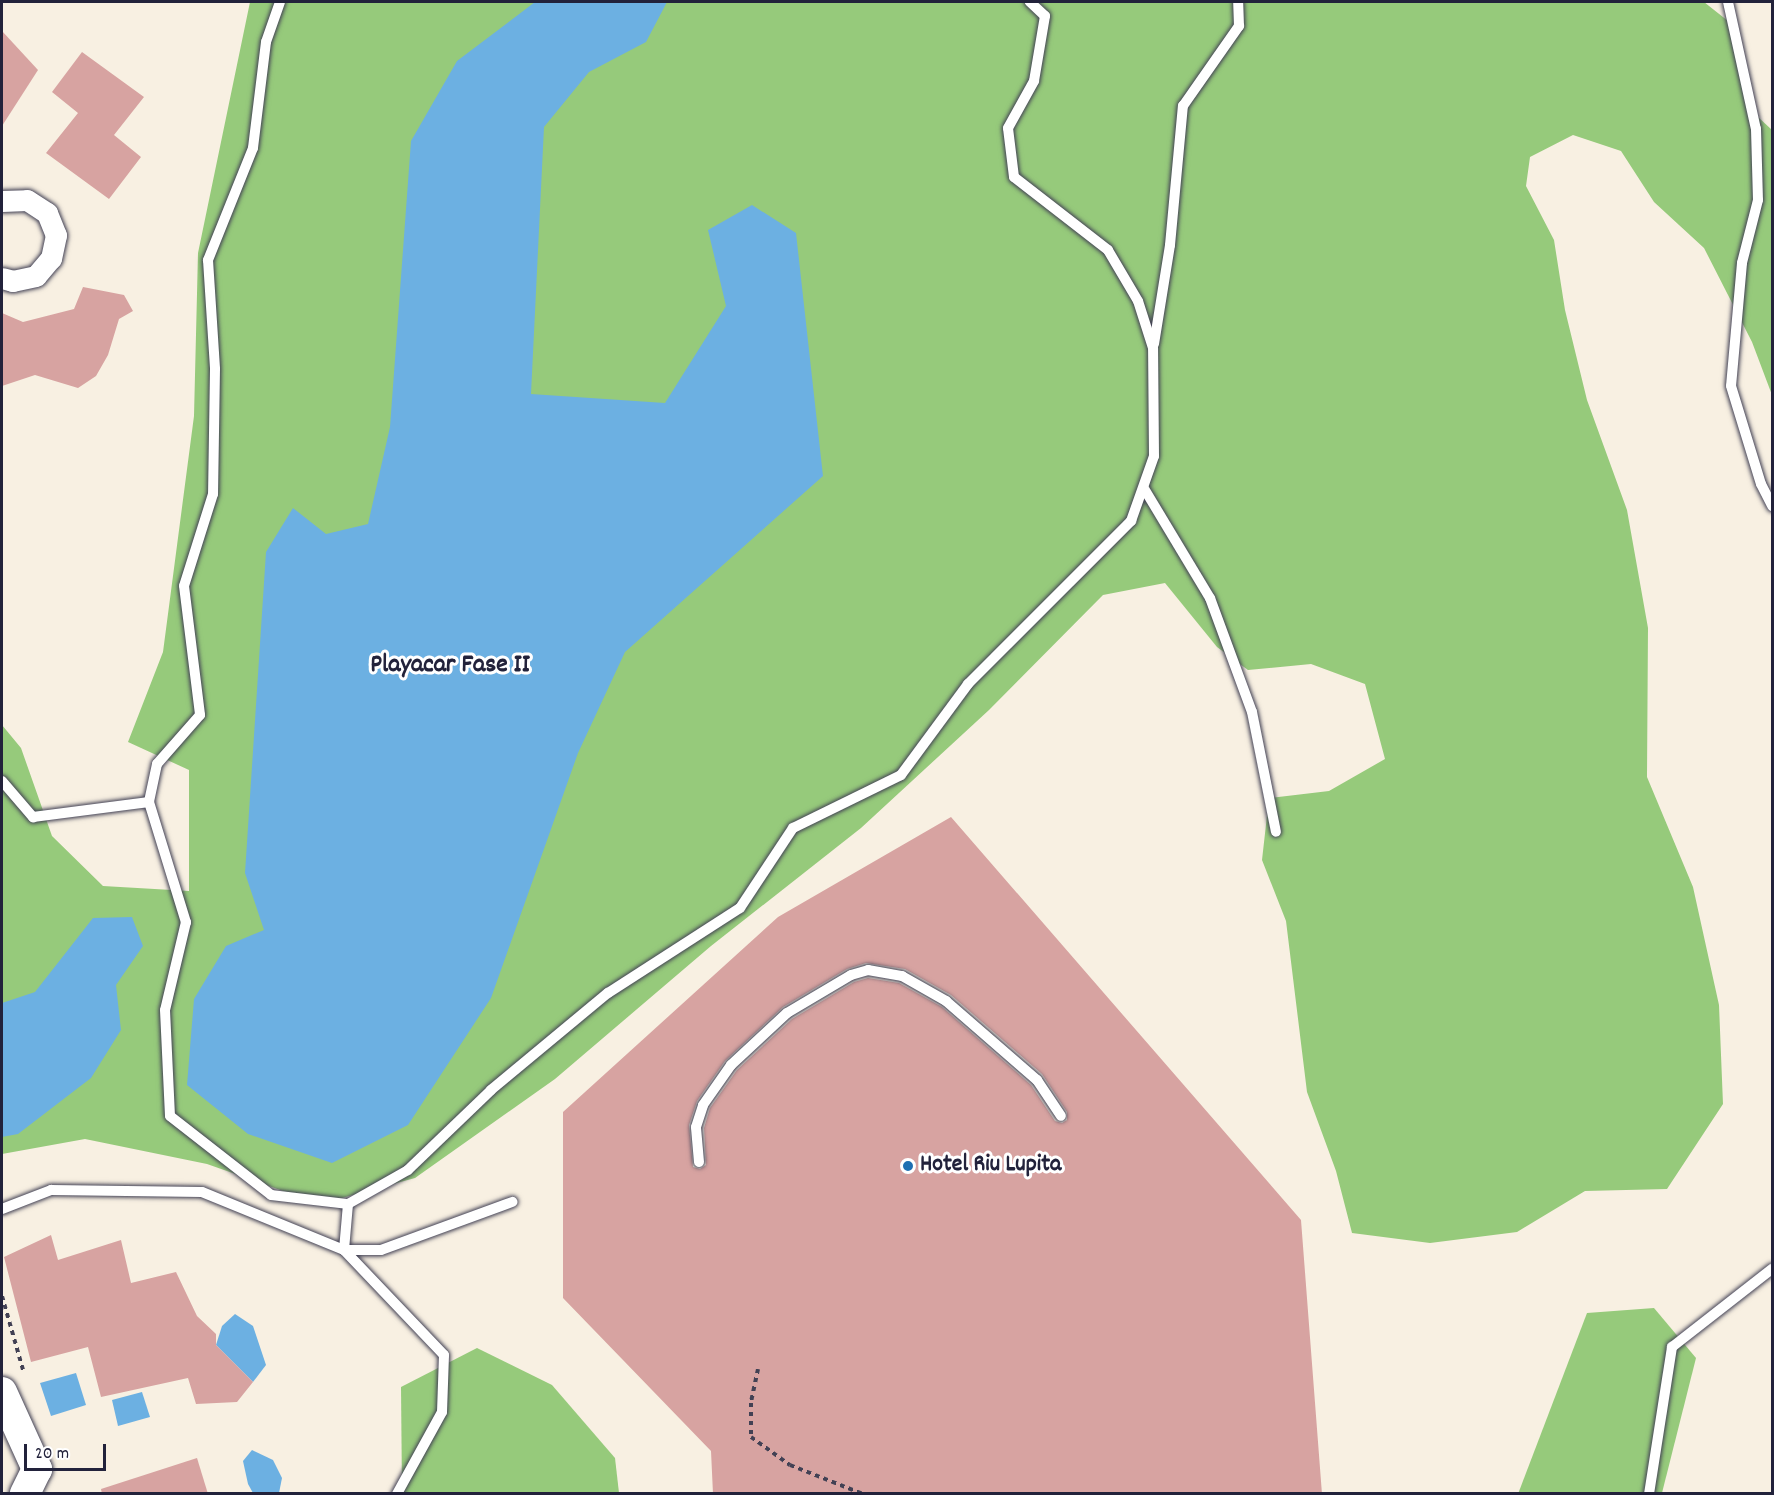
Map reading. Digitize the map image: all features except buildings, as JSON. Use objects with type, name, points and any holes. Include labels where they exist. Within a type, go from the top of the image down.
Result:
[{"type":"main road","points":[[2,1392],[36,1485]]},
{"type":"street","points":[[2,201],[27,200],[46,213],[56,235],[51,258],[36,276],[13,281],[2,278]]},
{"type":"lane","points":[[280,2],[266,42],[253,148],[208,260],[215,369],[213,494],[184,586],[200,715],[157,764],[149,802],[186,922],[165,1010],[170,1116],[271,1195],[348,1204],[408,1170],[491,1090],[608,993],[740,908],[793,828],[901,775],[968,684],[1131,520],[1145,490],[1154,456],[1153,348],[1170,245],[1183,106],[1239,26],[1238,2]]},
{"type":"lane","points":[[1030,2],[1045,16],[1034,81],[1008,128],[1014,177],[1108,250],[1138,301],[1153,348]]},
{"type":"lane","points":[[1728,2],[1756,129],[1758,200],[1742,263],[1731,386],[1761,484],[1773,506]]},
{"type":"lane","points":[[1145,490],[1210,598],[1252,712],[1276,832]]},
{"type":"lane","points":[[2,781],[33,816],[149,802]]},
{"type":"lane","points":[[699,1162],[696,1127],[703,1105],[731,1065],[787,1013],[851,975],[868,970],[902,976],[946,1001],[1038,1080],[1061,1116]]},
{"type":"lane","points":[[2,1209],[51,1190],[202,1192],[344,1250],[381,1250],[512,1202]]},
{"type":"lane","points":[[348,1204],[344,1250],[444,1355],[442,1412],[397,1494]]},
{"type":"lane","points":[[1648,1494],[1672,1347],[1773,1269]]},
{"type":"path","points":[[758,1369],[751,1403],[751,1437],[790,1465],[863,1494]]},
{"type":"green space","points":[[250,2],[1704,2],[1728,21],[1757,116],[1772,130],[1772,395],[1752,342],[1704,248],[1654,202],[1621,151],[1573,135],[1530,157],[1526,186],[1554,240],[1565,310],[1587,400],[1627,510],[1648,628],[1647,777],[1693,887],[1719,1005],[1723,1104],[1667,1189],[1585,1191],[1517,1232],[1430,1243],[1352,1233],[1336,1171],[1307,1092],[1286,921],[1262,860],[1269,798],[1329,791],[1385,759],[1365,684],[1311,664],[1248,670],[1217,647],[1165,583],[1103,595],[989,710],[861,828],[711,946],[555,1079],[415,1178],[320,1204],[207,1164],[85,1139],[2,1154],[2,725],[21,748],[52,836],[103,886],[189,891],[189,770],[128,742],[163,652],[194,416],[198,253]]},
{"type":"green space","points":[[1654,1308],[1696,1358],[1662,1493],[1518,1494],[1587,1313]]},
{"type":"green space","points":[[477,1348],[552,1385],[615,1458],[619,1493],[402,1493],[401,1387]]},
{"type":"water","points":[[535,2],[667,2],[646,42],[589,72],[544,127],[531,394],[665,403],[726,306],[708,230],[752,205],[796,233],[823,476],[625,652],[578,753],[491,998],[408,1125],[332,1163],[248,1134],[187,1085],[194,999],[226,946],[264,930],[245,873],[266,552],[293,508],[326,534],[368,524],[390,427],[411,141],[457,61]]},
{"type":"water","points":[[132,917],[143,946],[116,985],[121,1030],[91,1078],[18,1134],[2,1137],[2,1003],[35,992],[93,918]]},
{"type":"water","points":[[235,1314],[253,1326],[266,1365],[253,1382],[216,1345],[222,1326]]},
{"type":"water","points":[[76,1373],[86,1405],[51,1416],[40,1383]]},
{"type":"water","points":[[142,1392],[150,1417],[118,1426],[112,1400]]},
{"type":"water","points":[[252,1450],[273,1460],[282,1478],[279,1493],[253,1493],[248,1484],[243,1461]]},
{"type":"place","name":"Hotel Riu Lupita","points":[[908,1166]]},
{"type":"district","name":"Playacar Fase II","points":[[450,666]]}]
